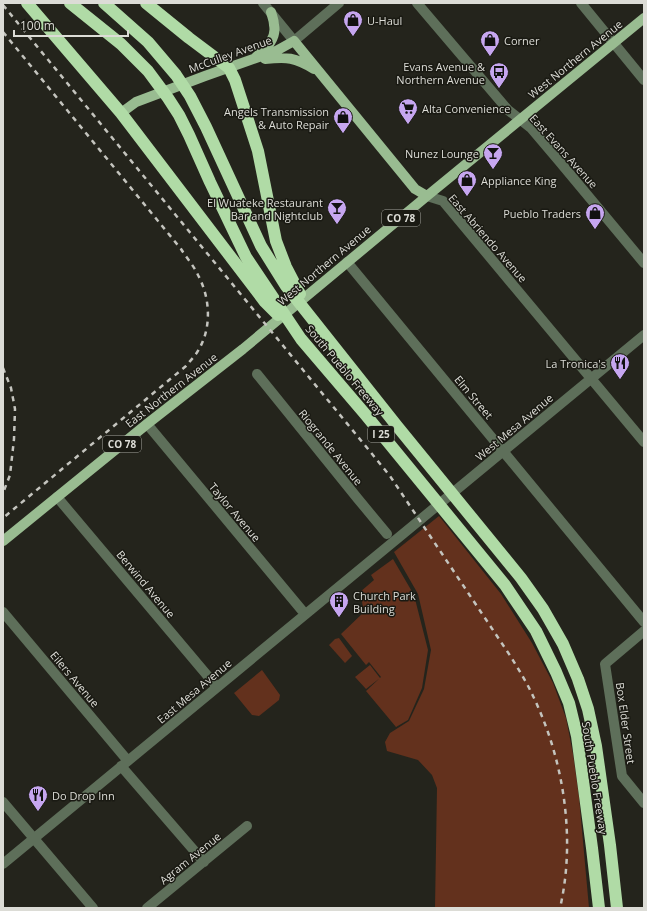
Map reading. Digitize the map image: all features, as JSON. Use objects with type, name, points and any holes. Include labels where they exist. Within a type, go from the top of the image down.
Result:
[{"type":"highway","points":[[27,3],[121,113],[265,302],[301,339]]},
{"type":"highway","name":"South Pueblo Freeway","points":[[70,3],[121,44],[148,71],[179,115],[246,257],[301,339],[370,420],[505,586],[536,631],[569,703],[577,736],[599,908]]},
{"type":"highway","name":"South Pueblo Freeway","points":[[104,3],[148,42],[176,75],[190,96],[261,246],[286,286],[397,426],[521,578],[543,609],[563,644],[588,709],[596,746],[617,908]]},
{"type":"highway","points":[[146,3],[229,68],[235,80],[258,151],[276,241],[296,287],[323,333]]},
{"type":"main road","points":[[253,59],[265,49],[273,38],[275,26],[270,12]]},
{"type":"main road","name":"West Northern Avenue","points":[[243,349],[346,262],[644,18]]},
{"type":"main road","name":"McCulley Avenue","points":[[121,113],[136,102],[276,51],[294,41]]},
{"type":"main road","name":"East Abriendo Avenue","points":[[294,41],[415,189],[427,196]]},
{"type":"main road","points":[[253,59],[288,58],[303,62],[320,73]]},
{"type":"main road","name":"East Northern Avenue","points":[[3,541],[147,424],[243,349]]},
{"type":"street","name":"East Abriendo Avenue","points":[[263,3],[294,41]]},
{"type":"street","name":"McCulley Avenue","points":[[294,41],[339,3]]},
{"type":"street","name":"East Evans Avenue","points":[[417,3],[508,110],[531,128],[644,263]]},
{"type":"street","points":[[581,3],[644,80]]},
{"type":"street","name":"East Abriendo Avenue","points":[[427,196],[443,201],[644,442]]},
{"type":"street","name":"Elm Street","points":[[346,262],[644,622]]},
{"type":"street","name":"West Mesa Avenue","points":[[399,536],[644,335]]},
{"type":"street","name":"Riogrande Avenue","points":[[257,374],[387,534]]},
{"type":"street","name":"Taylor Avenue","points":[[147,424],[305,614]]},
{"type":"street","name":"Berwind Avenue","points":[[57,497],[216,688]]},
{"type":"street","name":"East Mesa Avenue","points":[[3,864],[399,536]]},
{"type":"street","name":"Eilers Avenue","points":[[3,612],[204,862]]},
{"type":"street","name":"Box Elder Street","points":[[644,630],[606,664],[622,776],[644,802]]},
{"type":"street","points":[[3,802],[93,908]]},
{"type":"street","name":"Agram Avenue","points":[[147,908],[247,826]]},
{"type":"shaded area","points":[[439,516],[501,594],[532,643],[553,683],[566,718],[573,754],[579,797],[589,908],[435,908],[437,788],[432,775],[418,760],[387,751],[385,742],[390,733],[409,721],[424,689],[431,650],[418,594],[394,552]]},
{"type":"shaded area","points":[[393,559],[414,595],[428,650],[422,688],[408,720],[396,727],[366,691],[381,677],[369,662],[366,665],[341,634],[364,612],[360,592],[374,580],[371,575]]},
{"type":"shaded area","points":[[339,638],[352,656],[345,663],[329,645],[335,639]]},
{"type":"shaded area","points":[[370,665],[380,678],[366,689],[355,677]]},
{"type":"shaded area","points":[[262,670],[280,695],[279,700],[259,716],[252,715],[234,693]]},
{"type":"railway","points":[[3,5],[390,476],[511,657],[528,686],[544,721],[553,746],[559,773],[567,827],[565,882],[560,908]]},
{"type":"railway","points":[[3,32],[181,249],[194,268],[202,284],[208,312],[208,322],[203,340],[199,349],[186,366],[3,518]]},
{"type":"railway","points":[[3,368],[11,388],[15,409],[14,439],[10,475],[3,493]]},
{"type":"place","name":"U-Haul","points":[[353,37]]},
{"type":"place","name":"Corner","points":[[490,57]]},
{"type":"place","name":"Evans Avenue & Northern Avenue","points":[[499,89]]},
{"type":"place","name":"Alta Convenience","points":[[408,125]]},
{"type":"place","name":"Angels Transmission & Auto Repair","points":[[343,134]]},
{"type":"place","name":"Nunez Lounge","points":[[493,170]]},
{"type":"place","name":"Appliance King","points":[[467,197]]},
{"type":"place","name":"El Wuateke Restaurant Bar and Nightclub","points":[[337,225]]},
{"type":"place","name":"Pueblo Traders","points":[[595,230]]},
{"type":"place","name":"La Tronica's","points":[[620,380]]},
{"type":"place","name":"Church Park Building","points":[[339,618]]},
{"type":"place","name":"Do Drop Inn","points":[[38,812]]}]
